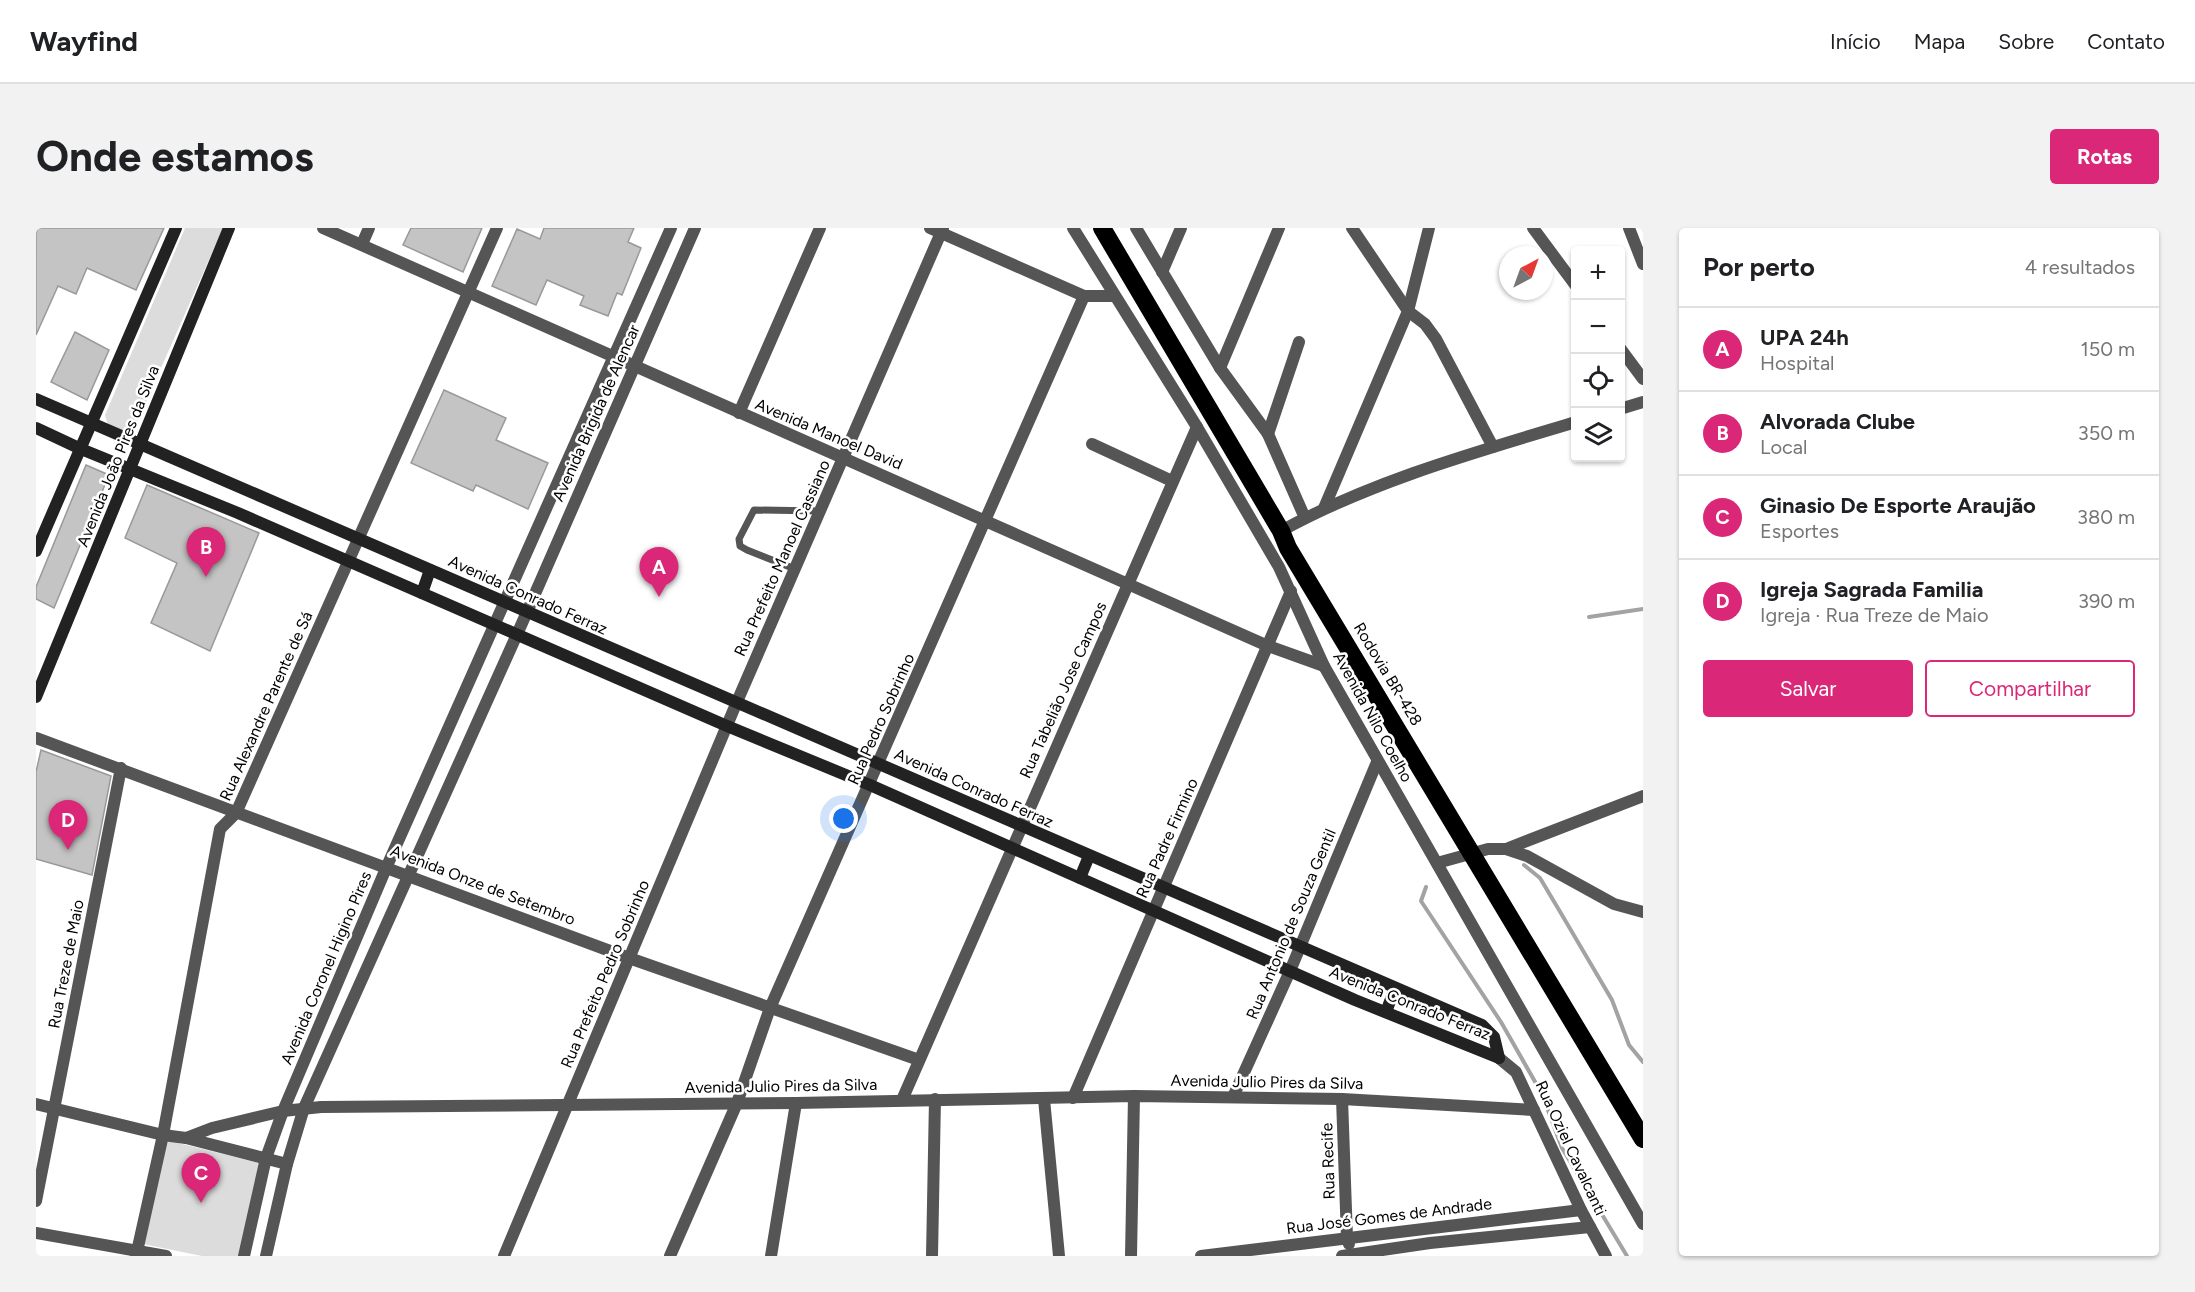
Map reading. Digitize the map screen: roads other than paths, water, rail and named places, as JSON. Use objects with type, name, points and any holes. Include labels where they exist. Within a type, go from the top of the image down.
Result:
[{"type":"highway","name":"Rodovia BR-428","points":[[1102,228],[1281,531],[1288,548],[1643,1139]]},
{"type":"street","name":"Avenida João Pires da Silva","points":[[36,551],[176,228]]},
{"type":"street","name":"Avenida João Pires da Silva","points":[[36,697],[229,228]]},
{"type":"street","name":"Avenida Manoel David","points":[[323,228],[1268,646],[1324,666]]},
{"type":"street","points":[[362,244],[369,228]]},
{"type":"street","name":"Rua Alexandre Parente de Sá","points":[[137,1253],[163,1135],[220,829],[236,813],[349,562],[466,293],[497,228]]},
{"type":"street","name":"Avenida Brigida de Alencar","points":[[506,603],[671,228]]},
{"type":"street","name":"Avenida Brigida de Alencar","points":[[527,612],[695,228]]},
{"type":"street","points":[[739,413],[820,228]]},
{"type":"street","name":"Avenida Nilo Coelho","points":[[1073,228],[1197,427],[1291,591],[1324,666],[1377,762],[1643,1224]]},
{"type":"street","points":[[1136,228],[1220,368],[1268,434],[1305,518]]},
{"type":"street","points":[[1162,272],[1181,228]]},
{"type":"street","points":[[1220,368],[1279,228]]},
{"type":"street","points":[[1352,228],[1408,311],[1425,324],[1436,339],[1493,447]]},
{"type":"street","points":[[1324,508],[1408,311],[1429,228]]},
{"type":"street","points":[[1533,228],[1571,280]]},
{"type":"street","points":[[1629,228],[1643,264]]},
{"type":"street","points":[[938,230],[1084,296],[1114,296]]},
{"type":"street","name":"Rua Prefeito Manoel Cassiano","points":[[736,704],[844,457],[938,230]]},
{"type":"street","points":[[665,243],[684,252]]},
{"type":"street","name":"Rua Pedro Sobrinho","points":[[670,1256],[737,1103],[770,1008],[1084,296]]},
{"type":"street","points":[[1268,434],[1299,342]]},
{"type":"street","points":[[1624,354],[1643,379]]},
{"type":"street","name":"Avenida Conrado Ferraz","points":[[36,399],[629,658],[1482,1025],[1494,1037],[1499,1058]]},
{"type":"street","points":[[1623,408],[1643,402]]},
{"type":"street","points":[[1281,531],[1324,508],[1493,447],[1571,423]]},
{"type":"street","name":"Rua Tabelião Jose Campos","points":[[902,1100],[1197,427]]},
{"type":"street","name":"Avenida Conrado Ferraz","points":[[36,428],[81,449],[238,513],[727,726],[870,785],[1290,971],[1499,1058]]},
{"type":"street","points":[[1092,444],[1172,481]]},
{"type":"street","points":[[238,513],[246,491]]},
{"type":"street","points":[[550,502],[572,510]]},
{"type":"street","points":[[422,593],[430,570]]},
{"type":"street","name":"Rua Padre Firmino","points":[[1073,1098],[1291,591]]},
{"type":"street","name":"Avenida Coronel Higino Pires","points":[[244,1256],[266,1158],[283,1112],[387,866],[506,603]]},
{"type":"street","points":[[266,1256],[287,1164],[304,1108],[527,612]]},
{"type":"street","points":[[621,679],[629,658]]},
{"type":"street","name":"Rua Prefeito Pedro Sobrinho","points":[[504,1256],[736,704]]},
{"type":"street","points":[[800,756],[807,734]]},
{"type":"street","name":"Avenida Onze de Setembro","points":[[36,738],[236,813],[387,866],[629,958],[919,1060]]},
{"type":"street","points":[[444,742],[463,750]]},
{"type":"street","name":"Rua Antonio de Souza Gentil","points":[[1233,1097],[1290,971],[1377,762]]},
{"type":"street","name":"Rua Treze de Maio","points":[[36,1201],[121,768]]},
{"type":"street","points":[[935,814],[942,793]]},
{"type":"street","points":[[1506,849],[1643,796]]},
{"type":"street","points":[[1437,863],[1488,849],[1506,849],[1527,856],[1614,904],[1643,912]]},
{"type":"street","points":[[1080,878],[1089,856]]},
{"type":"street","points":[[336,985],[356,992]]},
{"type":"street","points":[[1386,1012],[1395,988]]},
{"type":"street","name":"Rua Oziel Cavalcanti","points":[[1499,1058],[1516,1072],[1581,1210],[1606,1256]]},
{"type":"street","points":[[1131,1256],[1134,1096]]},
{"type":"street","name":"Avenida Julio Pires da Silva","points":[[36,1104],[163,1135],[186,1138],[212,1128],[304,1108],[796,1103],[1134,1096],[1342,1099],[1534,1110]]},
{"type":"street","points":[[1044,1099],[1059,1256]]},
{"type":"street","name":"Rua Recife","points":[[1342,1099],[1347,1238],[1350,1255]]},
{"type":"street","points":[[932,1256],[935,1100]]},
{"type":"street","points":[[771,1256],[796,1103]]},
{"type":"street","points":[[186,1138],[287,1164]]},
{"type":"street","name":"Rua José Gomes de Andrade","points":[[1202,1256],[1581,1210]]},
{"type":"street","points":[[253,1215],[274,1218]]},
{"type":"street","points":[[1426,1227],[1430,1243]]},
{"type":"street","points":[[1350,1255],[1430,1243],[1590,1227]]},
{"type":"street","points":[[36,1233],[137,1253],[166,1256]]},
{"type":"lane","points":[[795,568],[747,550],[740,546],[739,539],[754,510],[820,511]]},
{"type":"waterway","points":[[1589,617],[1643,609]]},
{"type":"waterway","points":[[1524,865],[1540,878],[1612,1000],[1629,1045],[1643,1062]]},
{"type":"waterway","points":[[1426,887],[1421,901],[1501,1022],[1542,1094],[1562,1148],[1627,1256]]},
{"type":"place","name":"Alvorada Clube","points":[[206,577]]},
{"type":"place","name":"UPA 24h","points":[[659,597]]},
{"type":"place","name":"Igreja Sagrada Familia","points":[[68,850]]},
{"type":"place","name":"Ginasio De Esporte Araujão","points":[[201,1203]]}]
